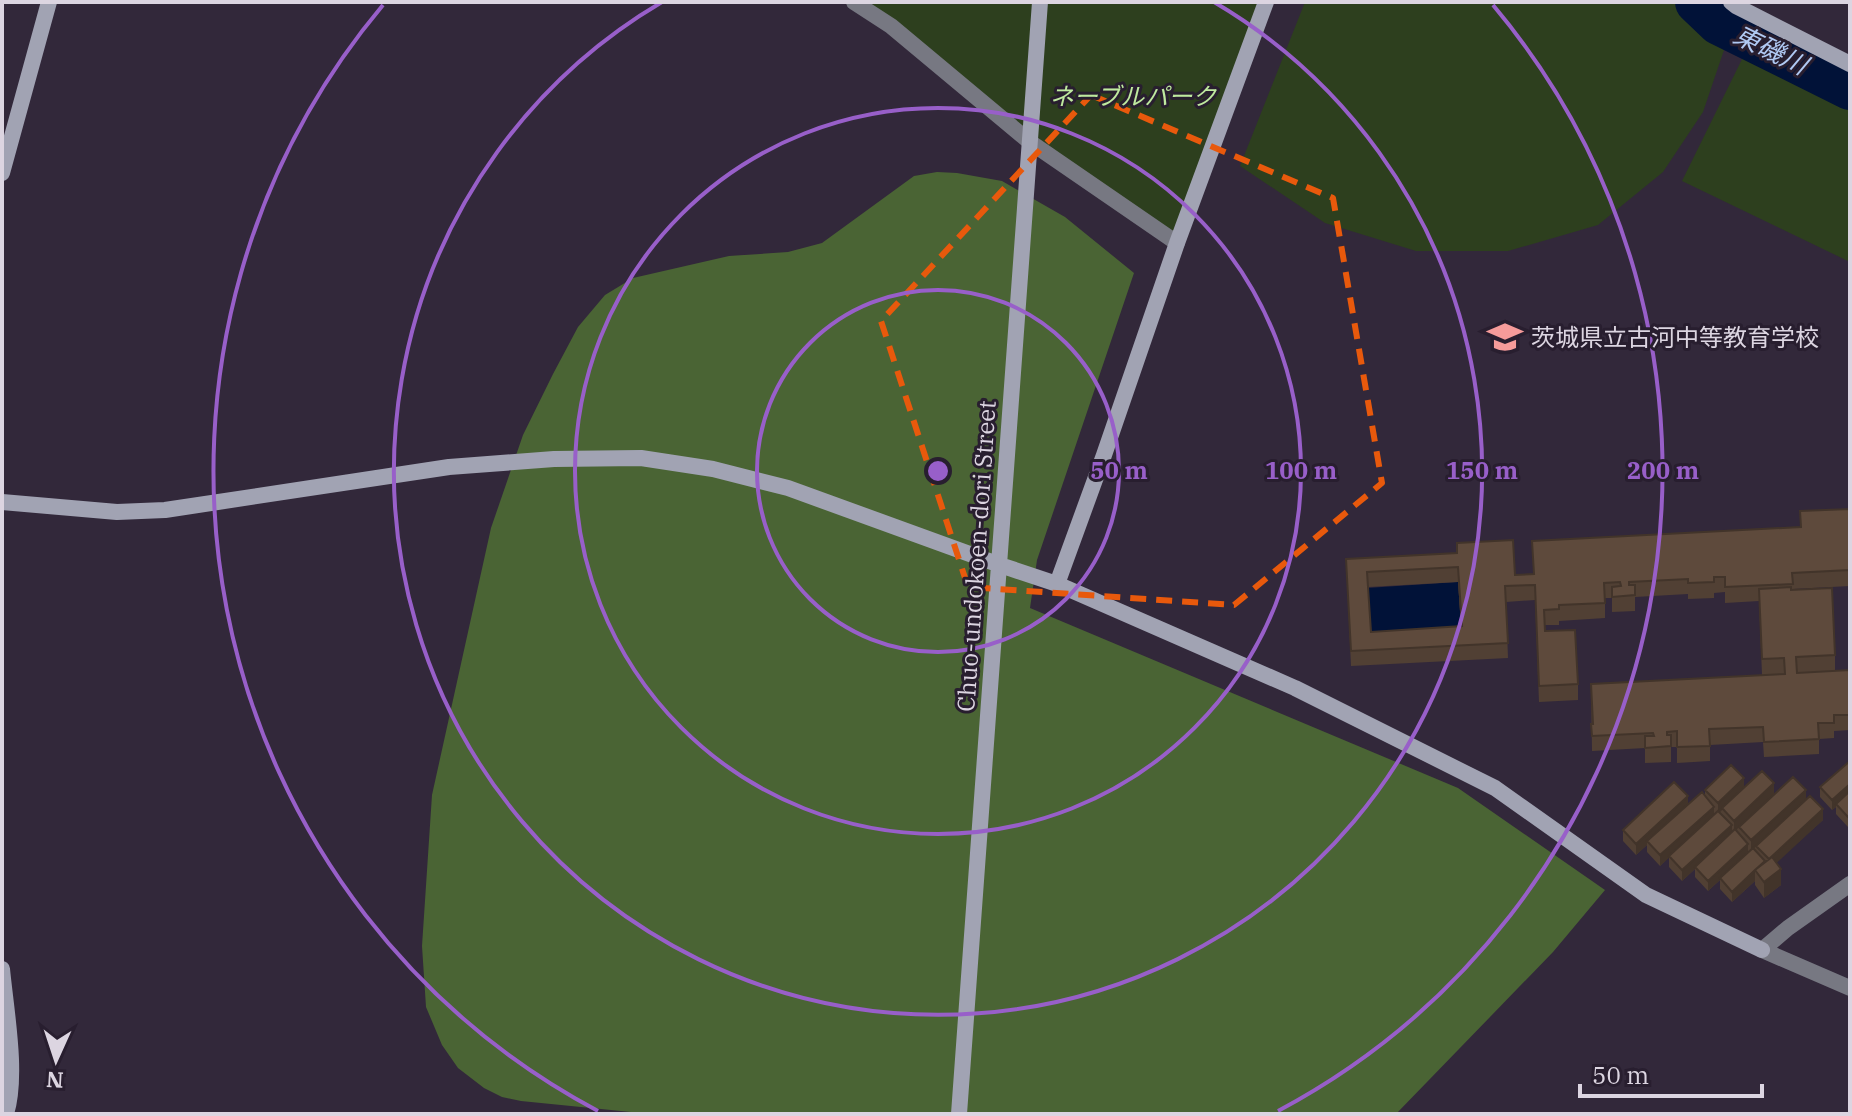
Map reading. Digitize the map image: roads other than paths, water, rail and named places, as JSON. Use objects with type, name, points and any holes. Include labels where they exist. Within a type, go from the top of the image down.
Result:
[{"type":"street","points":[[2,173],[49,2]]},
{"type":"street","points":[[854,2],[891,26],[1030,142],[1177,243]]},
{"type":"street","name":"Chuo-undokoen-dori Street","points":[[959,1114],[1040,2]]},
{"type":"street","points":[[1057,584],[1266,2]]},
{"type":"street","points":[[1731,2],[1850,64]]},
{"type":"street","points":[[2,502],[117,512],[165,510],[449,467],[554,459],[641,458],[713,469],[788,488],[1057,584],[1295,688],[1495,788],[1646,895],[1850,988]]},
{"type":"street","points":[[1762,950],[1850,884]]},
{"type":"street","points":[[2,969],[11,1062],[10,1102],[6,1114]]},
{"type":"water","points":[[1458,582],[1462,642],[1371,647],[1367,588]]},
{"type":"waterway","name":"東磯川","points":[[1697,2],[1719,23],[1850,88]]},
{"type":"place","name":"茨城県立古河中等教育学校","points":[[1505,337]]},
{"type":"park label","name":"ネーブルパーク","points":[[1133,96]]}]
